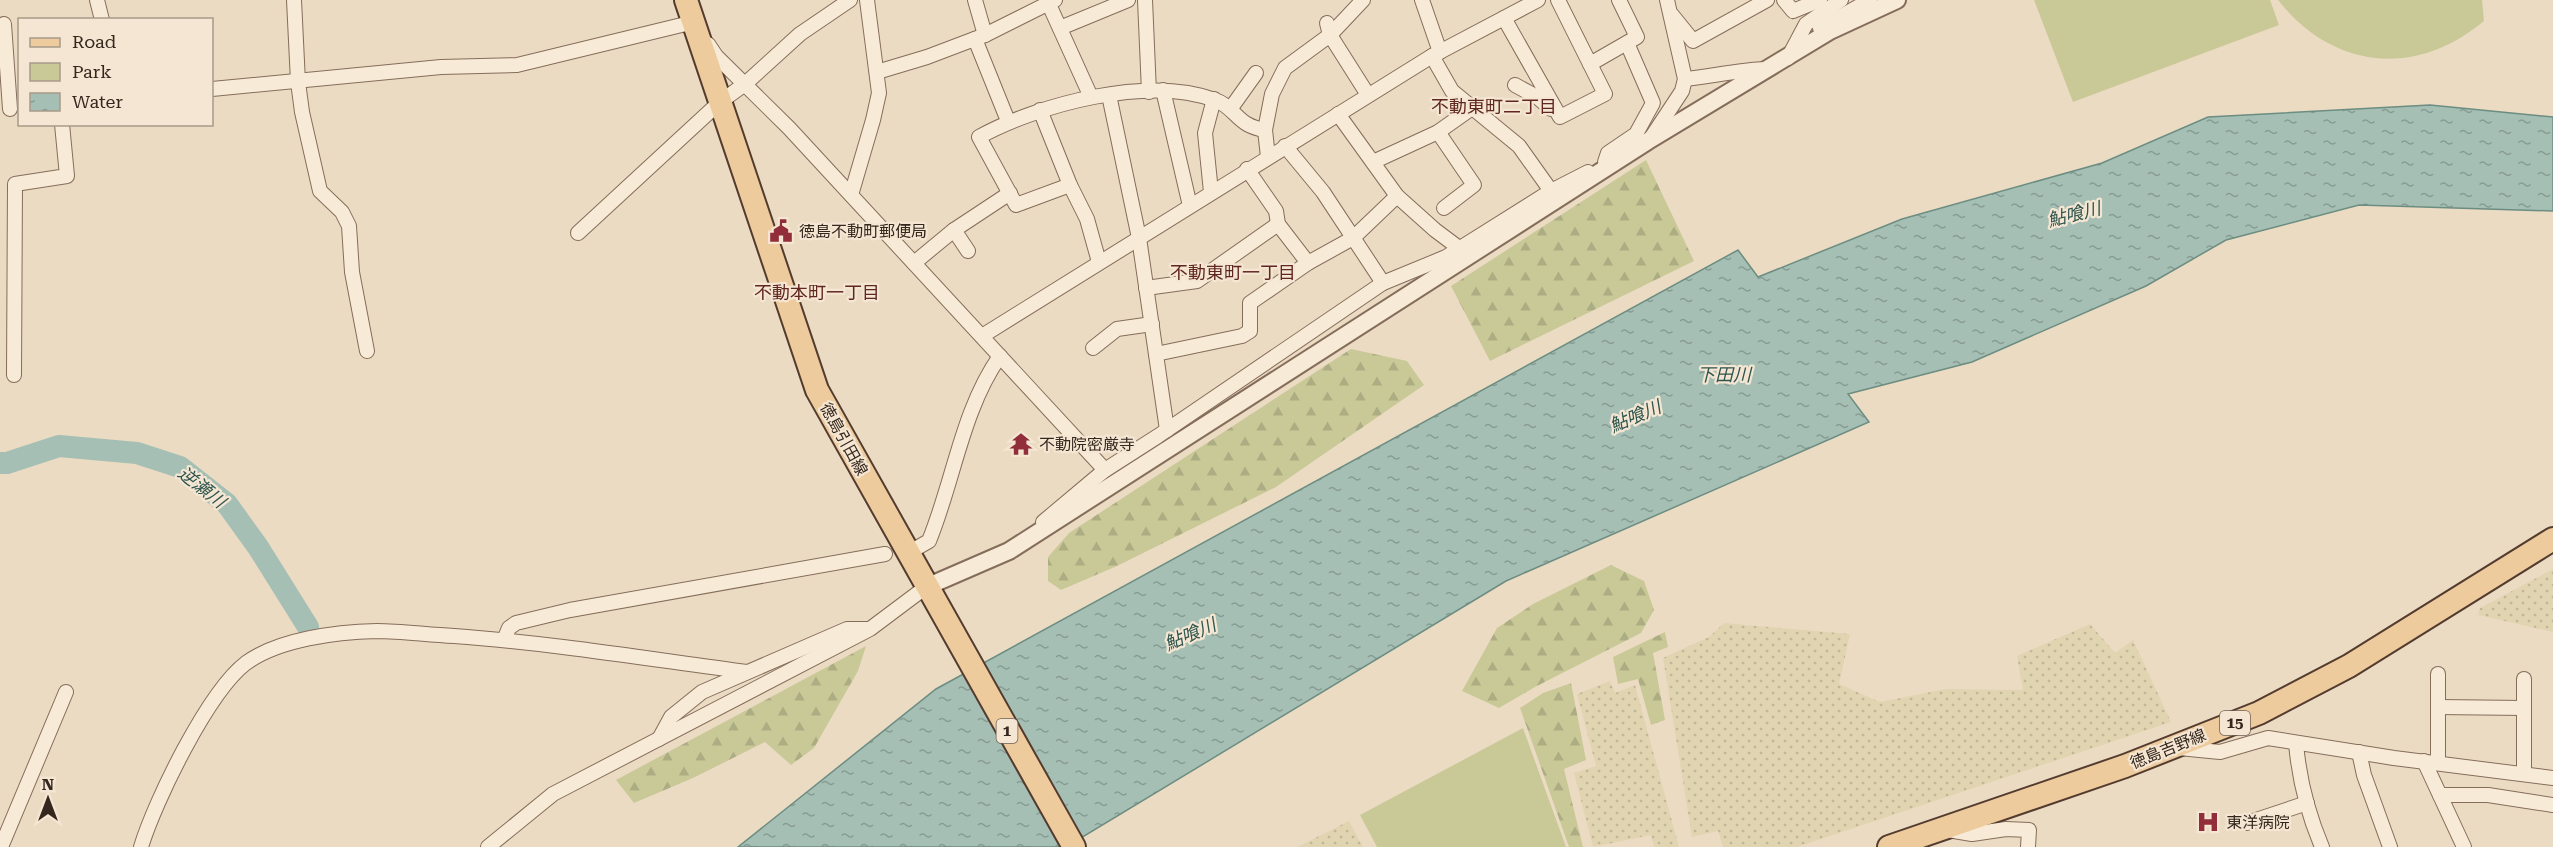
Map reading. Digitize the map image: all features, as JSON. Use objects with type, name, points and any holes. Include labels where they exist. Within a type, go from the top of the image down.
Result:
[{"type":"main road","name":"徳島引田線","points":[[686,0],[817,390],[940,614],[1074,847]]},
{"type":"main road","name":"徳島吉野線","points":[[1889,847],[2125,766],[2259,713],[2349,666],[2553,539]]},
{"type":"street","points":[[97,0],[102,18]]},
{"type":"street","points":[[294,0],[298,82],[302,112],[321,191],[342,212],[348,226],[352,272],[367,351]]},
{"type":"street","points":[[578,233],[720,102],[745,84],[800,34],[850,0]]},
{"type":"street","points":[[851,195],[879,93],[867,0]]},
{"type":"street","points":[[975,0],[980,37],[1008,121]]},
{"type":"street","points":[[1060,28],[1128,0]]},
{"type":"street","points":[[1145,0],[1149,92]]},
{"type":"street","points":[[1268,157],[1265,130],[1272,94],[1285,68],[1363,0]]},
{"type":"street","points":[[1422,0],[1436,54],[1452,91],[1519,146],[1551,191]]},
{"type":"street","points":[[982,336],[1368,95],[1436,54],[1538,0]]},
{"type":"street","points":[[1558,0],[1605,94],[1560,117]]},
{"type":"street","points":[[1590,64],[1637,37],[1619,0]]},
{"type":"street","points":[[1668,5],[1693,41],[1767,0]]},
{"type":"street","points":[[1784,0],[1793,11],[1812,2]]},
{"type":"street","points":[[1788,58],[1806,24],[1841,0]]},
{"type":"street","points":[[1788,58],[1808,35],[1870,0]]},
{"type":"street","points":[[488,847],[554,794],[870,629],[926,587],[1009,551],[1626,158],[1648,141],[1771,69],[1830,31],[1897,0]]},
{"type":"street","points":[[877,72],[927,57],[980,37],[1050,1],[1091,97]]},
{"type":"street","points":[[1648,141],[1682,91],[1685,79],[1668,5]]},
{"type":"street","points":[[1504,18],[1560,117]]},
{"type":"street","points":[[213,90],[441,67],[516,65],[694,22],[716,56],[851,195],[1105,470]]},
{"type":"street","points":[[4,24],[10,109]]},
{"type":"street","points":[[1329,29],[1368,95]]},
{"type":"street","points":[[1605,162],[1608,153],[1636,134],[1653,103],[1627,43]]},
{"type":"street","points":[[1685,79],[1713,77],[1743,70],[1771,69]]},
{"type":"street","points":[[1231,108],[1256,73]]},
{"type":"street","points":[[1515,85],[1537,96],[1560,117]]},
{"type":"street","points":[[1163,90],[1190,206]]},
{"type":"street","points":[[1070,185],[1016,205],[979,137],[1008,121],[1040,110],[1091,97],[1163,90],[1214,99],[1231,108],[1247,124],[1265,130]]},
{"type":"street","points":[[1109,95],[1138,238],[1167,430]]},
{"type":"street","points":[[1211,192],[1205,133],[1214,99]]},
{"type":"street","points":[[1372,162],[1438,132],[1472,108]]},
{"type":"street","points":[[1040,110],[1070,185],[1087,219],[1099,262]]},
{"type":"street","points":[[1338,114],[1397,196],[1459,248]]},
{"type":"street","points":[[14,375],[15,184],[67,176],[62,126]]},
{"type":"street","points":[[1438,132],[1474,185],[1444,208]]},
{"type":"street","points":[[1285,146],[1323,192],[1383,283]]},
{"type":"street","points":[[1009,551],[1105,470],[1383,283],[1446,257],[1551,191],[1605,162],[1626,158]]},
{"type":"street","points":[[1247,169],[1276,211],[1278,224],[1308,263]]},
{"type":"street","points":[[914,263],[954,230],[1010,193]]},
{"type":"street","points":[[1156,354],[1242,336],[1250,330],[1250,303],[1308,263],[1353,238],[1397,196]]},
{"type":"street","points":[[1146,288],[1197,281],[1278,224]]},
{"type":"street","points":[[954,230],[968,250]]},
{"type":"street","points":[[1094,348],[1117,329],[1152,324]]},
{"type":"street","points":[[915,549],[929,541],[986,375],[1000,356]]},
{"type":"street","points":[[504,640],[509,628],[516,623],[570,610],[885,554]]},
{"type":"street","points":[[659,739],[671,717],[702,692],[847,629],[870,629]]},
{"type":"street","points":[[141,847],[145,833],[192,733],[227,684],[245,664],[270,650],[300,639],[376,631],[504,640],[747,672]]},
{"type":"street","points":[[2438,674],[2438,707],[2431,762],[2440,795],[2464,847]]},
{"type":"street","points":[[2524,679],[2524,774]]},
{"type":"street","points":[[1,847],[66,692]]},
{"type":"street","points":[[2438,707],[2524,708]]},
{"type":"street","points":[[2174,747],[2220,752],[2268,738],[2553,778]]},
{"type":"street","points":[[2296,743],[2298,764],[2307,803],[2322,847]]},
{"type":"street","points":[[2359,752],[2364,775],[2390,847]]},
{"type":"street","points":[[2440,795],[2488,795],[2553,805]]},
{"type":"street","points":[[2247,823],[2307,803]]},
{"type":"street","points":[[1941,829],[1972,834],[2006,829],[2029,830],[2028,847]]},
{"type":"shaded area","points":[[2553,569],[2553,632],[2478,615],[2480,608]]},
{"type":"shaded area","points":[[1724,623],[1850,634],[1839,684],[1880,702],[1946,689],[2023,690],[2017,656],[2090,624],[2115,653],[2133,640],[2171,722],[1797,847],[1723,847],[1718,831],[1692,837],[1663,658],[1709,637]]},
{"type":"shaded area","points":[[1610,681],[1615,693],[1635,685],[1679,847],[1654,847],[1651,835],[1593,847],[1574,773],[1596,766],[1577,694]]},
{"type":"shaded area","points":[[1349,821],[1363,847],[1297,847]]},
{"type":"green space","points":[[2034,0],[2270,0],[2279,25],[2073,102]]},
{"type":"green space","points":[[2278,0],[2482,0],[2484,21],[2458,39],[2431,52],[2403,58],[2376,58],[2349,52],[2324,41],[2300,23]]},
{"type":"green space","points":[[1646,160],[1694,261],[1490,361],[1451,286]]},
{"type":"green space","points":[[1351,349],[1407,361],[1424,385],[1276,487],[1117,566],[1061,590],[1048,581],[1048,557],[1069,533]]},
{"type":"green space","points":[[1611,565],[1644,581],[1654,610],[1641,633],[1499,708],[1462,691],[1497,628],[1533,604]]},
{"type":"green space","points":[[1665,632],[1668,647],[1653,653],[1665,720],[1651,725],[1638,679],[1618,684],[1613,657]]},
{"type":"green space","points":[[866,646],[858,671],[814,748],[791,765],[765,742],[693,778],[634,803],[616,780]]},
{"type":"green space","points":[[1571,683],[1586,760],[1564,769],[1583,847],[1569,847],[1520,708],[1543,693]]},
{"type":"green space","points":[[1523,728],[1566,847],[1377,847],[1360,815]]},
{"type":"water","name":"下田川","points":[[2430,105],[2553,117],[2553,211],[2359,205],[2226,240],[2146,286],[1972,362],[1848,394],[1869,422],[1506,581],[1066,847],[738,847],[936,689],[1738,250],[1758,277],[1902,219],[2102,163],[2208,117]]},
{"type":"waterway","name":"逆瀬川","points":[[0,463],[7,463],[59,446],[137,453],[180,467],[227,504],[258,547],[308,627]]},
{"type":"place","name":"徳島不動町郵便局","points":[[781,231]]},
{"type":"place","name":"不動院密厳寺","points":[[1021,444]]},
{"type":"place","name":"東洋病院","points":[[2208,822]]},
{"type":"district","name":"不動東町二丁目","points":[[1494,106]]},
{"type":"district","name":"不動東町一丁目","points":[[1233,272]]},
{"type":"district","name":"不動本町一丁目","points":[[817,292]]},
{"type":"water label","name":"鮎喰川","points":[[2074,214]]},
{"type":"water label","name":"鮎喰川","points":[[1635,416]]},
{"type":"water label","name":"鮎喰川","points":[[1190,634]]}]
